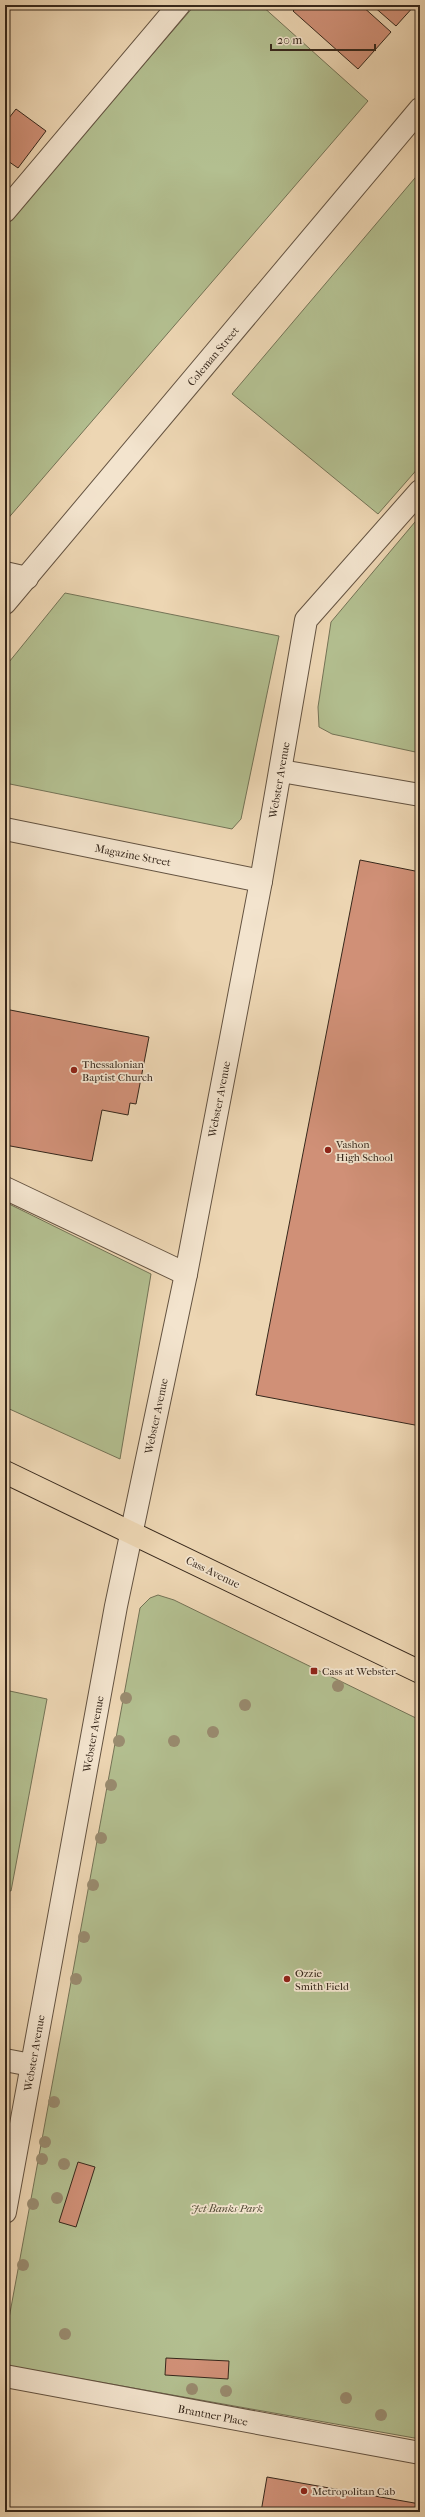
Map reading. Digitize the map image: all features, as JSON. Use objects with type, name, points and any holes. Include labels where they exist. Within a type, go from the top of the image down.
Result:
[{"type":"main road","name":"Cass Avenue","points":[[5,1472],[420,1672]]},
{"type":"street","points":[[5,211],[179,5]]},
{"type":"street","name":"Coleman Street","points":[[5,603],[420,109]]},
{"type":"street","name":"Webster Avenue","points":[[5,2212],[31,2065],[131,1533],[186,1274],[261,880],[306,620],[420,491]]},
{"type":"street","points":[[5,573],[27,578]]},
{"type":"street","points":[[281,771],[420,795]]},
{"type":"street","name":"Magazine Street","points":[[5,829],[261,880]]},
{"type":"street","points":[[5,1188],[186,1274]]},
{"type":"street","points":[[5,2060],[31,2065]]},
{"type":"street","name":"Brantner Place","points":[[5,2376],[420,2453]]},
{"type":"green space","points":[[195,5],[261,5],[368,101],[5,522],[5,225]]},
{"type":"green space","points":[[420,172],[420,466],[378,514],[232,394]]},
{"type":"green space","points":[[420,516],[420,753],[332,734],[319,727],[318,707],[331,622]]},
{"type":"green space","points":[[65,593],[279,636],[241,819],[232,829],[5,783],[5,667]]},
{"type":"green space","points":[[5,1202],[151,1274],[120,1459],[5,1407]]},
{"type":"green space","name":"Ozzie Smith Field","points":[[158,1595],[174,1600],[420,1720],[420,2439],[15,2367],[10,2366],[5,2361],[5,2340],[140,1608],[150,1598]]},
{"type":"green space","points":[[5,1690],[47,1699],[11,1891],[5,1890]]},
{"type":"building","points":[[299,5],[361,5],[391,32],[358,69],[293,11]]},
{"type":"building","points":[[372,5],[415,5],[396,26]]},
{"type":"building","points":[[16,109],[46,131],[18,168],[5,159],[5,123]]},
{"type":"building","name":"Vashon High School","points":[[360,860],[420,872],[420,1426],[256,1395]]},
{"type":"building","name":"Thessalonian Baptist Church","points":[[5,1009],[149,1037],[136,1104],[130,1103],[128,1115],[102,1110],[92,1161],[5,1145]]},
{"type":"building","points":[[78,2162],[95,2167],[76,2227],[59,2222]]},
{"type":"building","points":[[166,2358],[229,2361],[228,2379],[165,2375]]},
{"type":"building","name":"Metropolitan Cab","points":[[267,2477],[420,2504],[420,2512],[261,2512]]},
{"type":"place","name":"Thessalonian Baptist Church","points":[[74,1070]]},
{"type":"place","name":"Vashon High School","points":[[328,1150]]},
{"type":"place","name":"Cass at Webster","points":[[314,1671]]},
{"type":"place","name":"Ozzie Smith Field","points":[[287,1979]]},
{"type":"place","name":"Metropolitan Cab","points":[[304,2491]]},
{"type":"park label","name":"Jet Banks Park","points":[[227,2208]]}]
